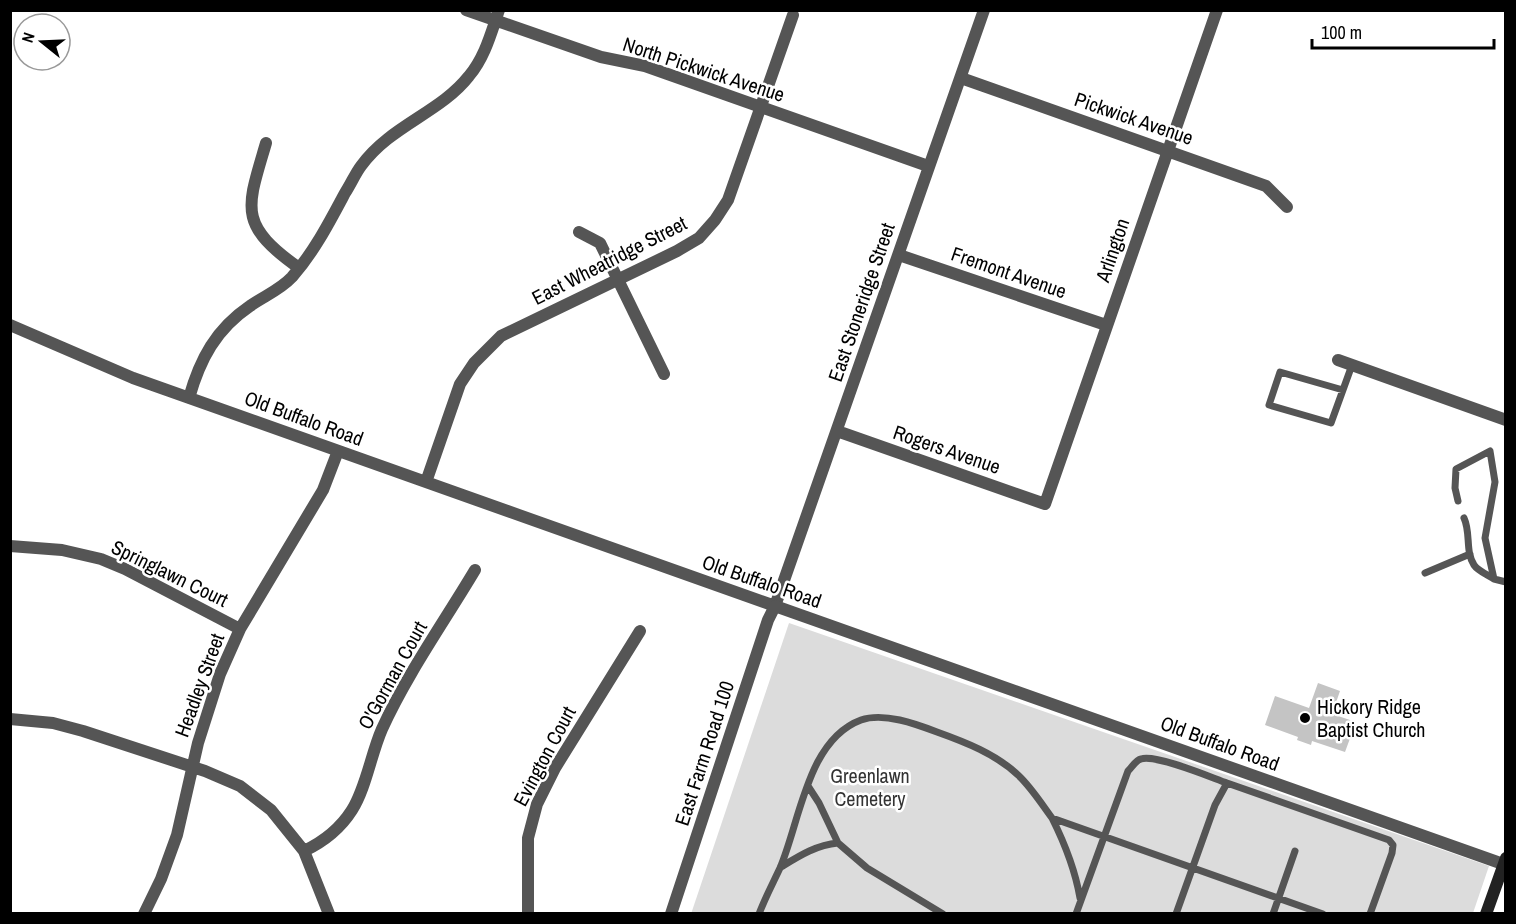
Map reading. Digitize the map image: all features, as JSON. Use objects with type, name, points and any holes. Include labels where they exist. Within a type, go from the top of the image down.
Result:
[{"type":"main road","points":[[1486,914],[1505,862]]},
{"type":"street","name":"North Pickwick Avenue","points":[[466,10],[497,16],[601,57],[645,66],[928,166]]},
{"type":"street","name":"East Stoneridge Street","points":[[775,606],[984,10]]},
{"type":"street","name":"Arlington","points":[[1045,504],[1217,10]]},
{"type":"street","name":"East Wheatridge Street","points":[[426,482],[460,384],[482,354],[501,336],[688,245],[699,238],[715,220],[728,200],[793,15]]},
{"type":"street","points":[[189,398],[201,362],[221,331],[240,313],[283,285],[299,268],[317,245],[360,166],[377,147],[462,85],[482,57],[497,16]]},
{"type":"street","name":"Pickwick Avenue","points":[[961,78],[1266,186],[1287,207]]},
{"type":"street","points":[[266,143],[251,193],[252,216],[258,230],[269,244],[299,268]]},
{"type":"street","points":[[579,232],[600,243],[664,374]]},
{"type":"street","name":"Fremont Avenue","points":[[899,255],[1106,325]]},
{"type":"street","name":"Old Buffalo Road","points":[[10,325],[111,370],[338,452],[1505,862]]},
{"type":"street","points":[[1338,360],[1506,420]]},
{"type":"street","name":"Rogers Avenue","points":[[837,431],[1045,504]]},
{"type":"street","name":"Headley Street","points":[[144,914],[174,846],[212,696],[240,629],[323,490],[338,452]]},
{"type":"street","name":"Springlawn Court","points":[[10,546],[62,550],[101,559],[125,569],[240,629]]},
{"type":"street","name":"O'Gorman Court","points":[[304,851],[333,833],[354,808],[375,745],[391,712],[475,570]]},
{"type":"street","name":"East Farm Road 100","points":[[671,914],[768,620],[775,606]]},
{"type":"street","name":"Evington Court","points":[[528,914],[528,838],[537,804],[555,768],[640,631]]},
{"type":"street","points":[[10,719],[38,721],[68,727],[193,767],[229,780],[251,793],[271,810],[304,851],[329,914]]},
{"type":"lane","points":[[1343,390],[1280,372],[1269,405],[1331,423],[1343,390],[1352,364]]},
{"type":"lane","points":[[1458,501],[1455,488],[1456,469],[1490,451],[1494,482],[1485,538],[1494,579]]},
{"type":"lane","points":[[1464,518],[1468,526],[1470,554],[1475,567],[1494,579],[1506,582]]},
{"type":"lane","points":[[1425,573],[1470,554]]},
{"type":"lane","points":[[759,914],[781,867],[808,786],[822,754],[847,728],[863,720],[885,718],[917,724],[946,735],[1000,761],[1018,775],[1052,818],[1065,844],[1076,877],[1080,901]]},
{"type":"lane","points":[[1076,914],[1128,771],[1139,759],[1151,757],[1389,840],[1393,845],[1392,853],[1370,914]]},
{"type":"lane","points":[[1176,914],[1215,805],[1227,783]]},
{"type":"lane","points":[[808,786],[819,803],[838,843],[867,868],[943,914]]},
{"type":"lane","points":[[1052,818],[1323,914]]},
{"type":"lane","points":[[781,867],[805,852],[826,844],[838,843]]},
{"type":"lane","points":[[1273,914],[1295,851]]},
{"type":"green space","name":"Greenlawn Cemetery","points":[[789,623],[1489,866],[1473,913],[691,914]]},
{"type":"building","name":"Hickory Ridge Baptist Church","points":[[1318,683],[1340,691],[1332,714],[1356,722],[1345,752],[1312,741],[1311,745],[1297,740],[1298,737],[1265,725],[1275,696],[1309,708]]},
{"type":"place","name":"Hickory Ridge Baptist Church","points":[[1305,718]]}]
